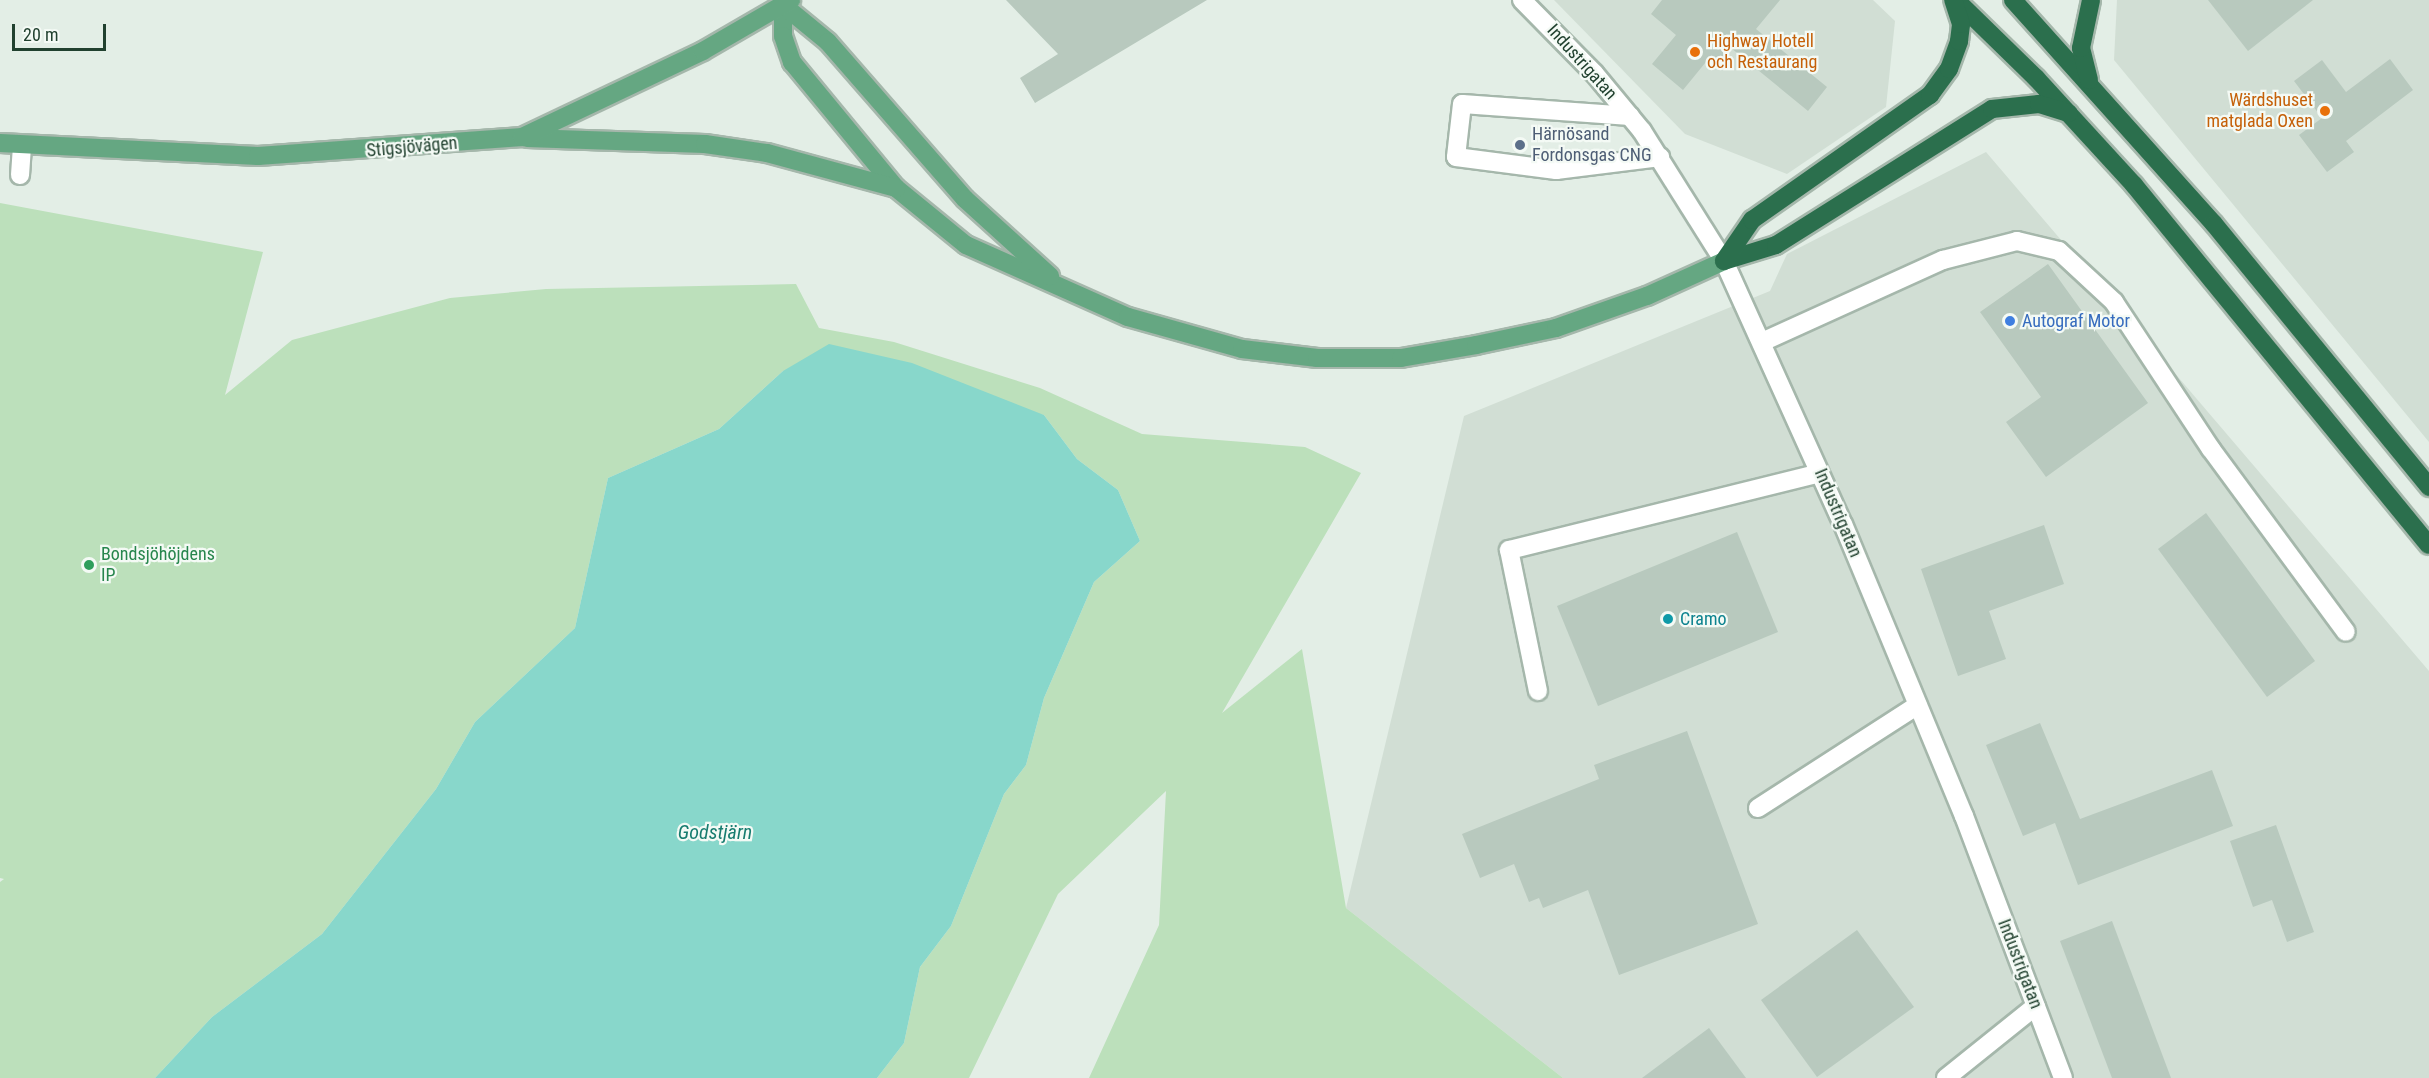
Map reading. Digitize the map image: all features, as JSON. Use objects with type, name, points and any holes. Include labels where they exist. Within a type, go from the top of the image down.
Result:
[{"type":"highway","points":[[1954,0],[2069,113],[2197,258],[2429,545]]},
{"type":"highway","points":[[1724,261],[1752,220],[1930,95],[1949,69],[1959,41],[1960,24],[1954,0]]},
{"type":"highway","points":[[2013,0],[2290,314],[2429,487]]},
{"type":"highway","points":[[2090,85],[2081,48],[2091,0]]},
{"type":"highway","points":[[1724,261],[1776,244],[1992,109],[2039,104],[2069,113]]},
{"type":"main road","points":[[785,2],[783,36],[792,62],[896,188],[966,244],[1053,280],[1128,317],[1242,348],[1317,358],[1401,358],[1556,327],[1647,296],[1724,261]]},
{"type":"main road","points":[[785,2],[828,42],[966,199],[1053,280]]},
{"type":"main road","name":"Stigsjövägen","points":[[0,143],[258,156],[522,137],[693,56],[785,2]]},
{"type":"main road","points":[[522,137],[705,144],[767,153],[896,188]]},
{"type":"street","name":"Industrigatan","points":[[1522,0],[1630,116],[1660,157],[1724,261],[1820,473],[1918,705],[2063,1078]]},
{"type":"street","points":[[1630,116],[1462,104],[1456,157],[1556,170],[1660,157]]},
{"type":"street","points":[[20,175],[22,145]]},
{"type":"street","points":[[1762,342],[1943,260],[2017,241],[2059,251],[2114,302],[2211,449],[2346,632]]},
{"type":"street","points":[[1538,691],[1509,550],[1820,473]]},
{"type":"street","points":[[1758,808],[1918,705]]},
{"type":"street","points":[[1946,1078],[2036,1006]]},
{"type":"shaded area","points":[[1554,0],[1873,0],[1895,21],[1886,107],[1787,174],[1685,134]]},
{"type":"shaded area","points":[[2117,0],[2429,0],[2429,442],[2114,60]]},
{"type":"shaded area","points":[[1986,152],[2429,671],[2429,1078],[1563,1078],[1346,908],[1464,416],[1770,291],[1787,254]]},
{"type":"green space","points":[[0,203],[263,252],[225,395],[292,340],[450,298],[546,289],[796,284],[819,328],[894,342],[1040,388],[1142,434],[1305,447],[1361,473],[1222,713],[1302,649],[1346,908],[1563,1078],[1089,1078],[1159,925],[1166,791],[1058,894],[969,1078],[877,1078],[904,1043],[920,967],[951,926],[1004,794],[1026,765],[1044,698],[1094,582],[1140,541],[1118,490],[1077,459],[1044,415],[783,371],[719,429],[608,478],[575,628],[475,722],[436,789],[322,934],[212,1017],[155,1078],[0,1078],[0,882],[4,879],[0,878]]},
{"type":"water","name":"Godstjärn","points":[[829,344],[912,363],[1044,415],[1077,459],[1118,490],[1140,541],[1094,582],[1044,698],[1026,765],[1004,794],[951,926],[920,967],[904,1043],[877,1078],[155,1078],[212,1017],[322,934],[436,789],[475,722],[575,628],[608,478],[719,429],[783,371]]},
{"type":"building","points":[[1006,0],[1207,0],[1035,103],[1020,78],[1058,54]]},
{"type":"building","name":"Highway Hotell och Restaurang","points":[[1662,0],[1780,0],[1756,29],[1827,87],[1808,111],[1731,48],[1718,63],[1710,57],[1683,90],[1652,64],[1676,35],[1651,14]]},
{"type":"building","points":[[2208,0],[2313,0],[2248,51]]},
{"type":"building","points":[[2390,59],[2413,90],[2346,141],[2354,152],[2327,172],[2299,135],[2322,118],[2294,81],[2322,60],[2346,92]]},
{"type":"building","points":[[2048,264],[2148,403],[2046,477],[2006,422],[2041,397],[1980,312]]},
{"type":"building","points":[[2206,513],[2315,661],[2267,697],[2158,549]]},
{"type":"building","points":[[2044,525],[2064,584],[1989,611],[2006,659],[1958,676],[1921,569]]},
{"type":"building","name":"Cramo","points":[[1737,532],[1778,632],[1598,706],[1557,606]]},
{"type":"building","points":[[2040,723],[2080,819],[2212,770],[2233,826],[2078,885],[2055,823],[2023,836],[1986,745]]},
{"type":"building","points":[[1687,731],[1758,924],[1619,975],[1588,890],[1543,908],[1539,898],[1529,902],[1514,864],[1480,878],[1462,834],[1599,779],[1594,765]]},
{"type":"building","points":[[2276,825],[2314,932],[2287,942],[2272,900],[2253,907],[2230,841]]},
{"type":"building","points":[[2112,921],[2171,1078],[2112,1078],[2060,941]]},
{"type":"building","points":[[1857,930],[1914,1007],[1817,1077],[1761,1000]]},
{"type":"building","points":[[1709,1028],[1746,1078],[1642,1078]]},
{"type":"place","name":"Highway Hotell och Restaurang","points":[[1695,52]]},
{"type":"place","name":"Wärdshuset matglada Oxen","points":[[2325,111]]},
{"type":"place","name":"Härnösand Fordonsgas CNG","points":[[1520,145]]},
{"type":"place","name":"Autograf Motor","points":[[2010,321]]},
{"type":"place","name":"Bondsjöhöjdens IP","points":[[89,565]]},
{"type":"place","name":"Cramo","points":[[1668,619]]}]
